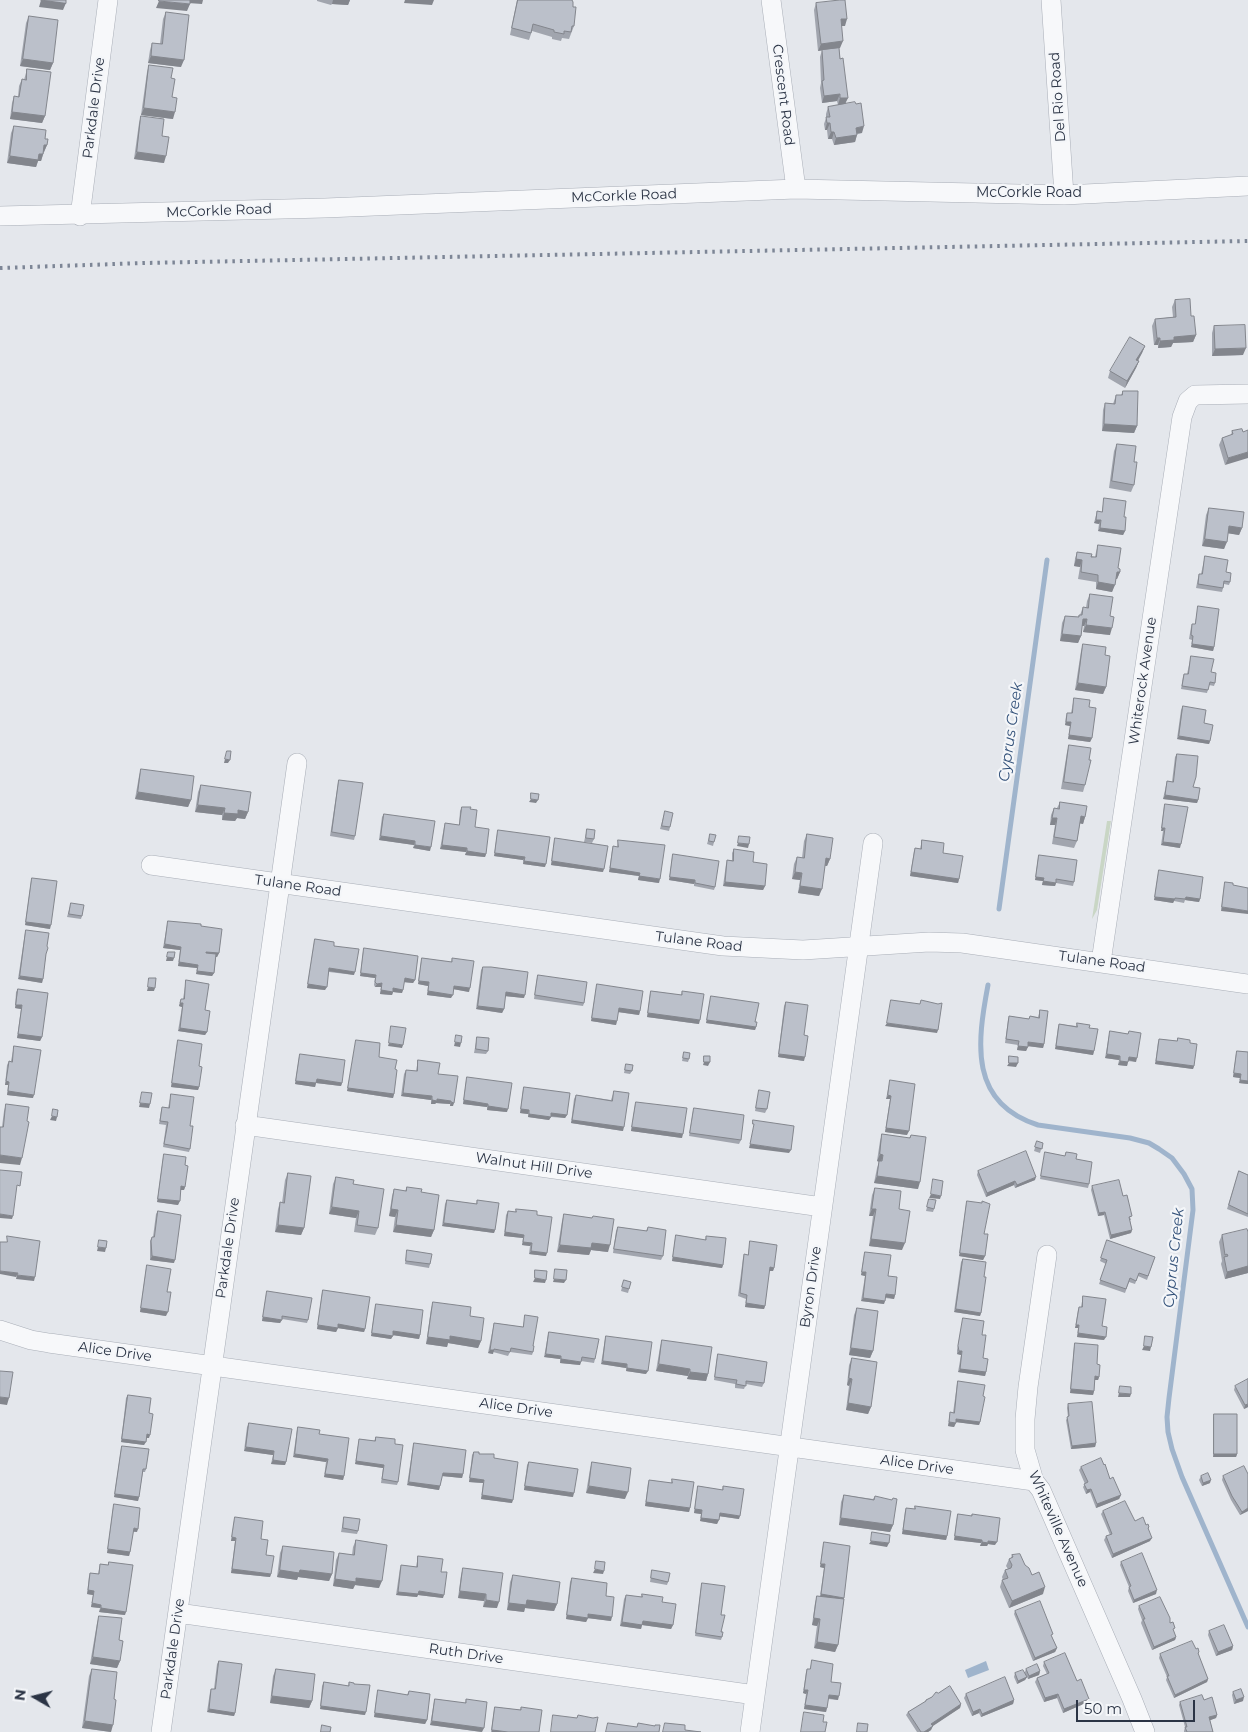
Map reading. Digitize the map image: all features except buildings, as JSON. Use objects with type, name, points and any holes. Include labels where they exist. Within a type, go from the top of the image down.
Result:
[{"type":"street","name":"Parkdale Drive","points":[[80,216],[108,0]]},
{"type":"street","name":"Crescent Road","points":[[771,0],[796,189]]},
{"type":"street","name":"Del Rio Road","points":[[1051,0],[1064,195]]},
{"type":"street","name":"McCorkle Road","points":[[0,216],[80,216],[320,208],[796,189],[1064,195],[1248,186]]},
{"type":"street","name":"Whiterock Avenue","points":[[1101,962],[1182,418],[1188,401],[1195,395],[1248,394]]},
{"type":"street","name":"Parkdale Drive","points":[[161,1732],[297,763]]},
{"type":"street","name":"Byron Drive","points":[[750,1732],[873,843]]},
{"type":"street","name":"Tulane Road","points":[[151,865],[724,946],[783,950],[929,942],[962,943],[1248,984]]},
{"type":"street","name":"Walnut Hill Drive","points":[[245,1126],[822,1207]]},
{"type":"street","name":"Whiteville Avenue","points":[[1047,1255],[1028,1388],[1025,1418],[1025,1450],[1034,1481],[1041,1490],[1139,1730]]},
{"type":"street","name":"Alice Drive","points":[[0,1330],[49,1344],[212,1365],[1034,1481]]},
{"type":"street","name":"Ruth Drive","points":[[178,1613],[755,1695]]},
{"type":"green space","points":[[1107,821],[1111,821],[1097,910],[1092,919]]},
{"type":"water","points":[[986,1661],[989,1670],[968,1678],[965,1670]]},
{"type":"waterway","name":"Cyprus Creek","points":[[999,909],[1047,560]]},
{"type":"waterway","name":"Cyprus Creek","points":[[988,985],[981,1028],[981,1049],[983,1068],[989,1086],[1000,1102],[1016,1115],[1038,1125],[1130,1138],[1149,1143],[1172,1158],[1192,1189],[1193,1210],[1169,1398],[1168,1432],[1182,1477],[1248,1627]]},
{"type":"railway","points":[[0,268],[145,263],[1248,241]]}]
